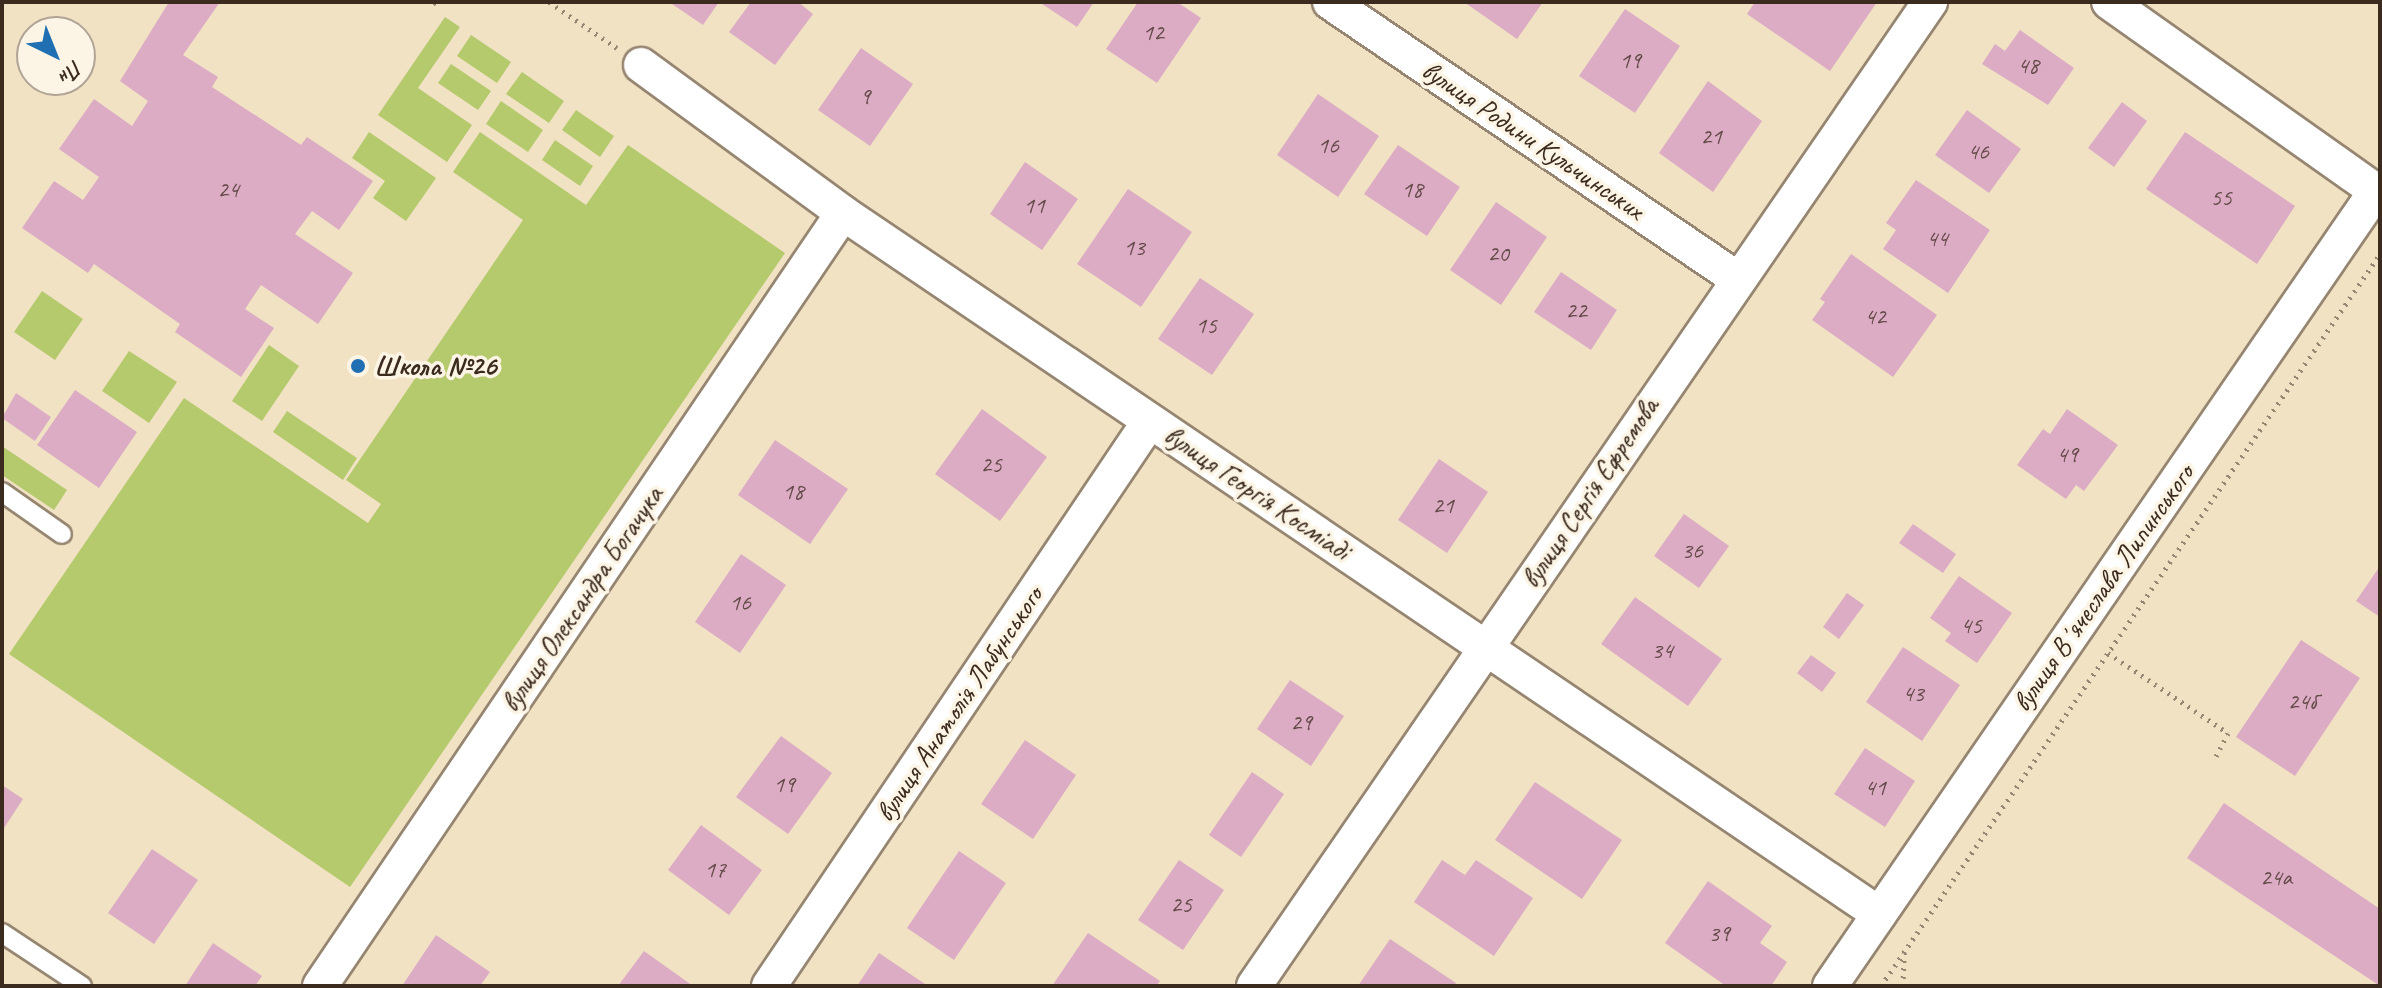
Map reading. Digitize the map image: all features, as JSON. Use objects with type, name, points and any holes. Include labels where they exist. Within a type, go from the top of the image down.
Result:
[{"type":"street","name":"вулиця Родини Кульчинських","points":[[1330,2],[1737,279]]},
{"type":"street","name":"вулиця Сергія Єфремова","points":[[1254,986],[1930,2]]},
{"type":"street","points":[[2109,2],[2378,192]]},
{"type":"street","name":"вулиця Георгія Косміаді","points":[[641,65],[843,213],[1149,422],[1486,645],[1879,914]]},
{"type":"street","name":"вулиця Вʼячеслава Липинського","points":[[1830,986],[2378,192]]},
{"type":"street","name":"вулиця Олександра Богачука","points":[[320,986],[843,213]]},
{"type":"street","name":"вулиця Анатолія Лабунського","points":[[769,986],[1149,422]]},
{"type":"lane","points":[[2,492],[62,534]]},
{"type":"lane","points":[[2,933],[82,986]]},
{"type":"path","points":[[549,2],[641,65]]},
{"type":"path","points":[[1881,986],[2380,254]]},
{"type":"path","points":[[2108,653],[2228,733],[2215,758]]},
{"type":"path","points":[[1903,986],[1904,952]]},
{"type":"green space","points":[[445,17],[460,27],[418,88],[472,125],[447,162],[378,115]]},
{"type":"green space","points":[[471,35],[511,62],[497,83],[457,56]]},
{"type":"green space","points":[[451,64],[491,91],[478,110],[438,83]]},
{"type":"green space","points":[[522,72],[564,101],[549,123],[506,94]]},
{"type":"green space","points":[[501,101],[543,130],[528,152],[486,124]]},
{"type":"green space","points":[[576,110],[614,136],[600,157],[562,130]]},
{"type":"green space","points":[[369,132],[436,178],[406,221],[373,198],[385,181],[352,158]]},
{"type":"green space","points":[[480,132],[586,205],[628,145],[785,253],[350,887],[9,654],[184,398],[368,523],[381,504],[346,480],[523,220],[453,172]]},
{"type":"green space","points":[[555,140],[593,166],[580,186],[542,160]]},
{"type":"green space","points":[[42,291],[83,319],[55,360],[14,332]]},
{"type":"green space","points":[[269,345],[299,366],[262,421],[232,401]]},
{"type":"green space","points":[[129,351],[177,382],[149,423],[102,391]]},
{"type":"green space","points":[[287,411],[357,458],[343,480],[273,432]]},
{"type":"green space","points":[[2,446],[67,490],[54,510],[2,475]]},
{"type":"building","points":[[169,2],[220,2],[183,55],[218,77],[212,87],[301,145],[307,137],[373,181],[339,230],[312,211],[295,234],[353,273],[318,324],[261,285],[245,309],[274,328],[241,377],[175,332],[180,324],[94,264],[88,273],[22,228],[54,181],[83,200],[99,177],[59,149],[94,99],[132,126],[148,101],[120,81]]},
{"type":"building","points":[[669,2],[719,2],[703,25]]},
{"type":"building","points":[[751,2],[798,2],[813,14],[775,65],[729,32]]},
{"type":"building","points":[[1039,2],[1094,2],[1077,27]]},
{"type":"building","points":[[1138,2],[1177,2],[1201,18],[1157,83],[1106,49]]},
{"type":"building","points":[[1464,2],[1543,2],[1517,39]]},
{"type":"building","points":[[1755,2],[1877,2],[1830,71],[1747,14]]},
{"type":"building","points":[[1625,9],[1680,46],[1635,113],[1579,76]]},
{"type":"building","points":[[2020,30],[2074,68],[2048,105],[1982,64],[1995,44],[2005,51]]},
{"type":"building","points":[[861,48],[913,84],[870,146],[818,110]]},
{"type":"building","points":[[1708,81],[1762,121],[1713,192],[1659,153]]},
{"type":"building","points":[[1318,94],[1379,136],[1338,197],[1277,155]]},
{"type":"building","points":[[2122,102],[2147,121],[2114,167],[2088,148]]},
{"type":"building","points":[[1967,110],[2021,149],[1989,193],[1935,155]]},
{"type":"building","points":[[2185,132],[2295,206],[2257,264],[2146,189]]},
{"type":"building","points":[[1398,145],[1460,187],[1427,236],[1364,194]]},
{"type":"building","points":[[1025,162],[1078,199],[1042,250],[990,214]]},
{"type":"building","points":[[1916,180],[1990,230],[1948,293],[1883,249],[1896,230],[1886,223]]},
{"type":"building","points":[[1128,189],[1192,232],[1141,307],[1077,264]]},
{"type":"building","points":[[1496,202],[1547,237],[1501,305],[1450,270]]},
{"type":"building","points":[[1851,254],[1937,315],[1893,377],[1812,320],[1825,302],[1820,299]]},
{"type":"building","points":[[1561,272],[1617,310],[1591,350],[1534,312]]},
{"type":"building","points":[[1200,278],[1254,314],[1212,375],[1158,339]]},
{"type":"building","points":[[75,390],[137,432],[99,488],[37,445]]},
{"type":"building","points":[[16,393],[51,417],[35,441],[2,418]]},
{"type":"building","points":[[982,409],[1047,457],[1000,521],[935,474]]},
{"type":"building","points":[[2067,409],[2118,445],[2084,491],[2076,485],[2066,499],[2017,465],[2043,429],[2050,434]]},
{"type":"building","points":[[775,440],[848,489],[810,544],[738,495]]},
{"type":"building","points":[[1439,459],[1488,492],[1447,553],[1398,520]]},
{"type":"building","points":[[1684,514],[1729,546],[1699,588],[1654,556]]},
{"type":"building","points":[[1913,524],[1956,554],[1943,573],[1899,543]]},
{"type":"building","points":[[741,554],[786,585],[740,653],[695,622]]},
{"type":"building","points":[[2380,566],[2380,617],[2356,601]]},
{"type":"building","points":[[1959,576],[2012,613],[1977,663],[1945,641],[1951,633],[1930,618]]},
{"type":"building","points":[[1847,593],[1864,605],[1839,639],[1823,627]]},
{"type":"building","points":[[1635,597],[1722,659],[1688,706],[1601,644]]},
{"type":"building","points":[[2301,640],[2360,678],[2295,776],[2236,737]]},
{"type":"building","points":[[1903,647],[1960,685],[1922,741],[1866,702]]},
{"type":"building","points":[[1811,655],[1836,673],[1822,692],[1797,673]]},
{"type":"building","points":[[1290,680],[1344,716],[1311,766],[1257,729]]},
{"type":"building","points":[[781,736],[832,773],[788,834],[736,797]]},
{"type":"building","points":[[1025,740],[1076,775],[1033,839],[981,804]]},
{"type":"building","points":[[1865,748],[1915,781],[1885,827],[1834,794]]},
{"type":"building","points":[[1252,772],[1284,794],[1241,857],[1209,835]]},
{"type":"building","points":[[1535,782],[1622,840],[1582,899],[1495,840]]},
{"type":"building","points":[[2,785],[23,799],[2,831]]},
{"type":"building","points":[[2224,803],[2380,909],[2380,986],[2187,858]]},
{"type":"building","points":[[701,825],[762,870],[729,915],[668,870]]},
{"type":"building","points":[[152,849],[198,880],[154,944],[108,913]]},
{"type":"building","points":[[959,851],[1006,883],[954,960],[907,928]]},
{"type":"building","points":[[1179,860],[1224,890],[1183,950],[1138,920]]},
{"type":"building","points":[[1442,860],[1465,875],[1476,860],[1533,898],[1494,956],[1414,902]]},
{"type":"building","points":[[1708,881],[1772,926],[1760,943],[1787,962],[1771,986],[1726,986],[1665,943]]},
{"type":"building","points":[[1088,933],[1160,981],[1156,986],[1052,986]]},
{"type":"building","points":[[436,935],[490,972],[480,986],[402,986]]},
{"type":"building","points":[[1390,939],[1456,983],[1454,986],[1358,986]]},
{"type":"building","points":[[213,943],[262,976],[255,986],[185,986]]},
{"type":"building","points":[[644,951],[693,986],[618,986]]},
{"type":"building","points":[[879,953],[925,984],[924,986],[857,986]]},
{"type":"place","name":"Школа №26","points":[[358,366]]}]
